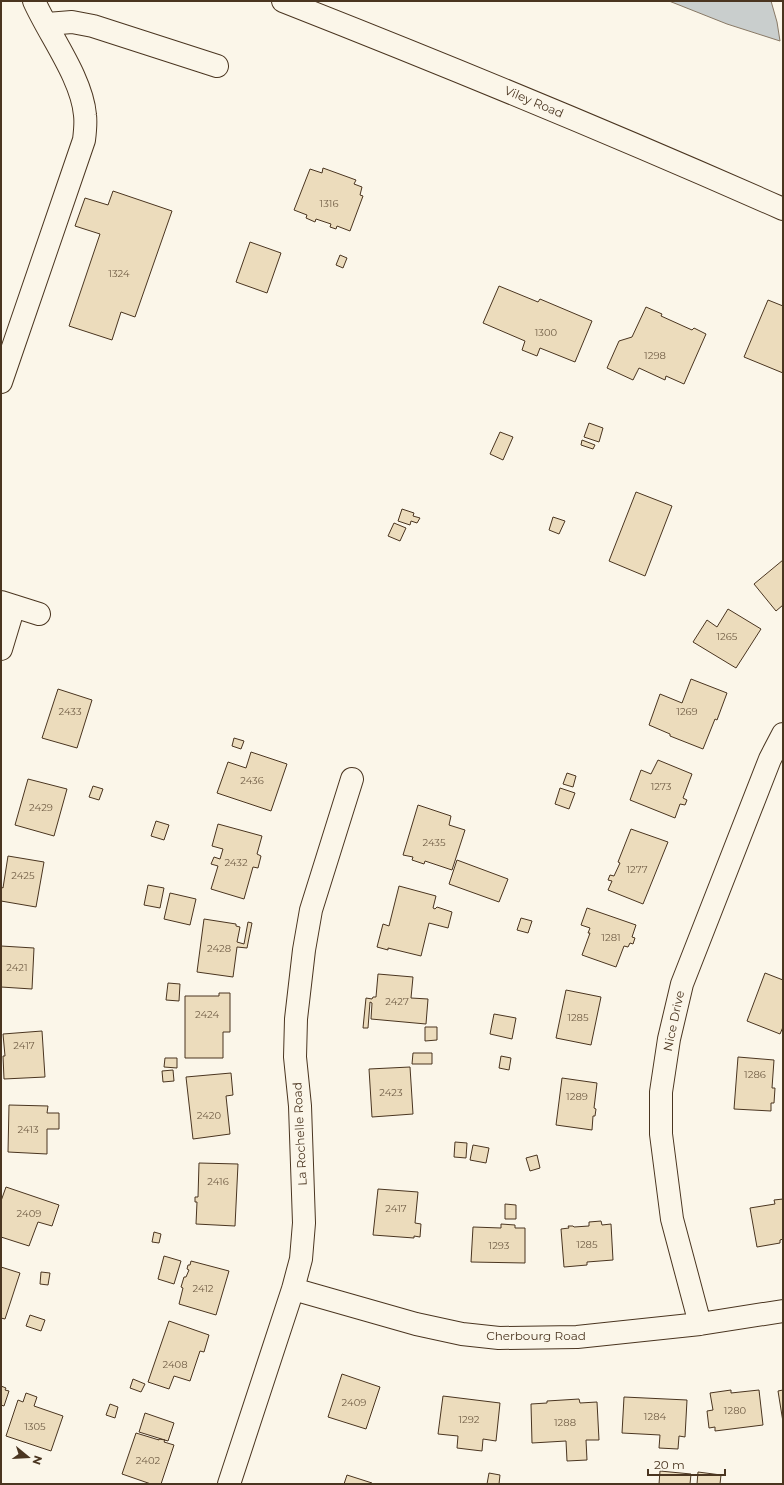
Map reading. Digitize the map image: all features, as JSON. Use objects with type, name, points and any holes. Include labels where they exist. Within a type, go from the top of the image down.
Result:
[{"type":"street","points":[[2,377],[84,140],[86,116],[80,92],[47,24],[34,1]]},
{"type":"street","name":"Viley Road","points":[[283,1],[447,66],[582,122],[783,209]]},
{"type":"street","points":[[47,24],[72,22],[93,26],[217,66]]},
{"type":"street","points":[[1,649],[7,604],[39,614]]},
{"type":"street","name":"Nice Drive","points":[[700,1324],[672,1219],[661,1134],[661,1092],[664,1069],[669,1038],[682,984],[770,759],[783,734]]},
{"type":"street","name":"La Rochelle Road","points":[[229,1484],[293,1289],[301,1258],[304,1223],[300,1106],[295,1057],[296,1019],[304,950],[311,910],[352,779]]},
{"type":"street","name":"Cherbourg Road","points":[[293,1289],[416,1324],[462,1334],[499,1338],[577,1337],[700,1324],[783,1311]]},
{"type":"shaded area","points":[[669,1],[771,1],[777,22],[780,41],[727,24]]},
{"type":"building","points":[[323,168],[356,180],[354,184],[362,187],[360,195],[363,196],[350,231],[337,226],[336,229],[330,227],[331,224],[316,219],[315,222],[306,218],[307,215],[294,210],[310,169],[322,173]]},
{"type":"building","points":[[113,191],[172,211],[135,317],[121,312],[112,340],[69,326],[100,234],[75,226],[85,198],[108,205]]},
{"type":"building","points":[[250,242],[281,253],[267,293],[236,282]]},
{"type":"building","points":[[340,255],[347,258],[343,268],[336,265]]},
{"type":"building","points":[[499,286],[538,302],[540,299],[592,321],[575,362],[540,348],[537,356],[522,350],[525,341],[483,323]]},
{"type":"building","points":[[768,300],[783,306],[783,373],[744,357]]},
{"type":"building","points":[[646,307],[662,314],[661,316],[692,330],[694,328],[706,334],[684,384],[666,376],[665,380],[639,368],[633,380],[607,368],[619,341],[632,337]]},
{"type":"building","points":[[589,423],[603,428],[599,442],[584,437]]},
{"type":"building","points":[[500,432],[513,437],[503,460],[490,454]]},
{"type":"building","points":[[582,440],[595,445],[593,449],[581,445]]},
{"type":"building","points":[[636,492],[672,506],[645,576],[609,561]]},
{"type":"building","points":[[402,509],[414,513],[413,516],[420,518],[417,523],[411,521],[410,525],[398,521]]},
{"type":"building","points":[[553,517],[565,521],[559,534],[549,530]]},
{"type":"building","points":[[394,523],[406,528],[400,541],[388,536]]},
{"type":"building","points":[[783,560],[783,605],[776,611],[754,584]]},
{"type":"building","points":[[728,609],[761,629],[736,668],[693,642],[707,620],[717,627]]},
{"type":"building","points":[[691,679],[727,693],[717,720],[715,719],[703,749],[670,736],[670,734],[649,725],[660,694],[682,703]]},
{"type":"building","points":[[58,689],[92,700],[77,748],[42,738]]},
{"type":"building","points":[[234,738],[244,741],[241,749],[232,746]]},
{"type":"building","points":[[251,752],[287,764],[271,811],[217,793],[228,762],[246,768]]},
{"type":"building","points":[[658,760],[692,774],[683,798],[687,800],[685,805],[680,804],[675,818],[630,800],[641,770],[651,774]]},
{"type":"building","points":[[567,773],[576,776],[573,787],[563,784]]},
{"type":"building","points":[[28,779],[67,789],[54,836],[15,825]]},
{"type":"building","points":[[93,786],[103,789],[99,800],[89,797]]},
{"type":"building","points":[[560,788],[575,793],[569,809],[555,804]]},
{"type":"building","points":[[418,805],[451,816],[449,825],[465,830],[452,870],[425,861],[424,864],[412,860],[413,857],[403,855]]},
{"type":"building","points":[[156,821],[169,825],[164,840],[151,836]]},
{"type":"building","points":[[218,824],[262,836],[257,854],[261,856],[258,868],[253,867],[244,899],[211,889],[218,866],[211,864],[214,857],[220,859],[223,849],[212,846]]},
{"type":"building","points":[[631,829],[668,842],[643,904],[608,890],[612,881],[608,880],[610,875],[614,876],[620,863],[618,862]]},
{"type":"building","points":[[8,856],[44,862],[36,907],[1,901],[1,887],[3,888]]},
{"type":"building","points":[[457,860],[508,879],[499,902],[449,884]]},
{"type":"building","points":[[148,885],[164,888],[160,908],[144,905]]},
{"type":"building","points":[[399,886],[436,896],[433,908],[435,909],[437,907],[452,912],[448,928],[429,923],[421,956],[388,948],[388,950],[377,947],[383,924],[389,926]]},
{"type":"building","points":[[170,893],[196,899],[190,925],[164,919]]},
{"type":"building","points":[[587,908],[636,925],[632,937],[635,938],[633,944],[630,943],[628,947],[624,946],[616,967],[582,955],[590,933],[588,933],[590,928],[581,925]]},
{"type":"building","points":[[521,918],[532,921],[528,933],[517,930]]},
{"type":"building","points":[[204,919],[236,924],[236,926],[240,927],[237,942],[244,944],[248,922],[252,923],[247,948],[237,947],[233,977],[197,972]]},
{"type":"building","points":[[1,946],[34,948],[32,989],[1,987]]},
{"type":"building","points":[[765,973],[783,980],[783,1027],[780,1034],[747,1021]]},
{"type":"building","points":[[378,974],[413,977],[411,998],[428,999],[426,1024],[371,1019],[372,1003],[370,1002],[368,1028],[363,1028],[366,998],[372,999],[373,997],[376,997]]},
{"type":"building","points":[[168,983],[180,984],[179,1001],[166,1000]]},
{"type":"building","points":[[566,990],[601,997],[591,1045],[556,1038]]},
{"type":"building","points":[[219,993],[230,993],[230,1032],[223,1032],[223,1058],[185,1058],[185,996],[219,996]]},
{"type":"building","points":[[494,1014],[516,1018],[512,1039],[490,1034]]},
{"type":"building","points":[[425,1027],[437,1027],[437,1040],[425,1041]]},
{"type":"building","points":[[42,1031],[45,1077],[4,1079],[3,1056],[5,1056],[3,1034]]},
{"type":"building","points":[[413,1053],[432,1053],[432,1064],[412,1064]]},
{"type":"building","points":[[501,1056],[511,1058],[509,1070],[499,1068]]},
{"type":"building","points":[[738,1057],[774,1060],[772,1088],[775,1088],[774,1103],[771,1103],[771,1111],[734,1109]]},
{"type":"building","points":[[165,1058],[177,1058],[177,1068],[164,1067]]},
{"type":"building","points":[[410,1067],[413,1114],[372,1117],[369,1069]]},
{"type":"building","points":[[173,1070],[174,1081],[163,1082],[162,1071]]},
{"type":"building","points":[[231,1073],[233,1095],[226,1096],[230,1134],[193,1139],[186,1077]]},
{"type":"building","points":[[562,1078],[597,1083],[594,1108],[596,1109],[595,1116],[593,1116],[592,1130],[556,1125]]},
{"type":"building","points":[[9,1105],[48,1106],[47,1113],[59,1113],[59,1129],[47,1129],[47,1154],[8,1152]]},
{"type":"building","points":[[455,1142],[467,1143],[466,1158],[454,1157]]},
{"type":"building","points":[[473,1145],[489,1148],[486,1163],[470,1160]]},
{"type":"building","points":[[537,1155],[540,1168],[530,1171],[526,1158]]},
{"type":"building","points":[[199,1163],[238,1164],[235,1226],[196,1224],[197,1202],[195,1202],[195,1197],[198,1197]]},
{"type":"building","points":[[6,1187],[59,1205],[52,1226],[38,1222],[29,1246],[1,1237],[1,1201]]},
{"type":"building","points":[[378,1189],[418,1192],[415,1223],[421,1224],[420,1237],[414,1236],[414,1238],[373,1235]]},
{"type":"building","points":[[783,1199],[783,1239],[780,1240],[780,1243],[757,1247],[750,1208],[775,1204],[774,1200]]},
{"type":"building","points":[[505,1204],[516,1205],[516,1219],[505,1219]]},
{"type":"building","points":[[601,1221],[602,1225],[611,1224],[613,1260],[587,1262],[587,1265],[564,1267],[561,1229],[569,1228],[568,1226],[589,1226],[589,1222]]},
{"type":"building","points":[[501,1224],[515,1225],[515,1228],[525,1228],[525,1263],[471,1262],[473,1227],[501,1228]]},
{"type":"building","points":[[154,1232],[161,1234],[159,1243],[152,1242]]},
{"type":"building","points":[[164,1256],[181,1261],[174,1284],[158,1279]]},
{"type":"building","points":[[191,1261],[229,1271],[216,1315],[179,1304],[183,1288],[181,1287],[184,1277],[186,1277],[189,1270],[187,1269],[188,1265],[190,1265]]},
{"type":"building","points":[[1,1267],[20,1273],[5,1319],[1,1318]]},
{"type":"building","points":[[41,1272],[50,1273],[48,1285],[40,1284]]},
{"type":"building","points":[[30,1315],[45,1320],[41,1331],[26,1326]]},
{"type":"building","points":[[169,1321],[209,1335],[204,1352],[200,1351],[190,1381],[174,1376],[169,1389],[148,1382]]},
{"type":"building","points":[[342,1374],[380,1387],[366,1429],[328,1417]]},
{"type":"building","points":[[133,1379],[145,1384],[141,1392],[130,1388]]},
{"type":"building","points":[[1,1386],[6,1388],[5,1390],[9,1391],[4,1406],[1,1405]]},
{"type":"building","points":[[731,1390],[731,1393],[759,1390],[763,1425],[715,1431],[715,1427],[709,1428],[707,1411],[713,1410],[710,1393]]},
{"type":"building","points":[[783,1390],[783,1422],[778,1391]]},
{"type":"building","points":[[26,1393],[37,1397],[34,1406],[63,1416],[51,1451],[6,1436],[18,1400],[23,1402]]},
{"type":"building","points":[[443,1396],[500,1403],[496,1441],[483,1439],[482,1451],[457,1448],[458,1436],[438,1434]]},
{"type":"building","points":[[624,1397],[687,1400],[685,1437],[679,1436],[678,1449],[659,1448],[660,1435],[622,1433]]},
{"type":"building","points":[[579,1399],[580,1403],[597,1402],[599,1440],[586,1440],[587,1460],[567,1461],[566,1441],[532,1443],[531,1404],[547,1403],[547,1401]]},
{"type":"building","points":[[110,1404],[118,1407],[115,1418],[106,1415]]},
{"type":"building","points":[[145,1413],[174,1423],[168,1441],[139,1432]]},
{"type":"building","points":[[136,1433],[159,1440],[165,1440],[164,1442],[174,1445],[161,1484],[151,1484],[122,1474]]},
{"type":"building","points":[[660,1471],[691,1474],[690,1484],[659,1484]]},
{"type":"building","points":[[698,1472],[721,1475],[720,1484],[697,1484]]},
{"type":"building","points":[[489,1473],[500,1475],[499,1484],[487,1484]]},
{"type":"building","points":[[347,1475],[372,1483],[344,1484]]}]
